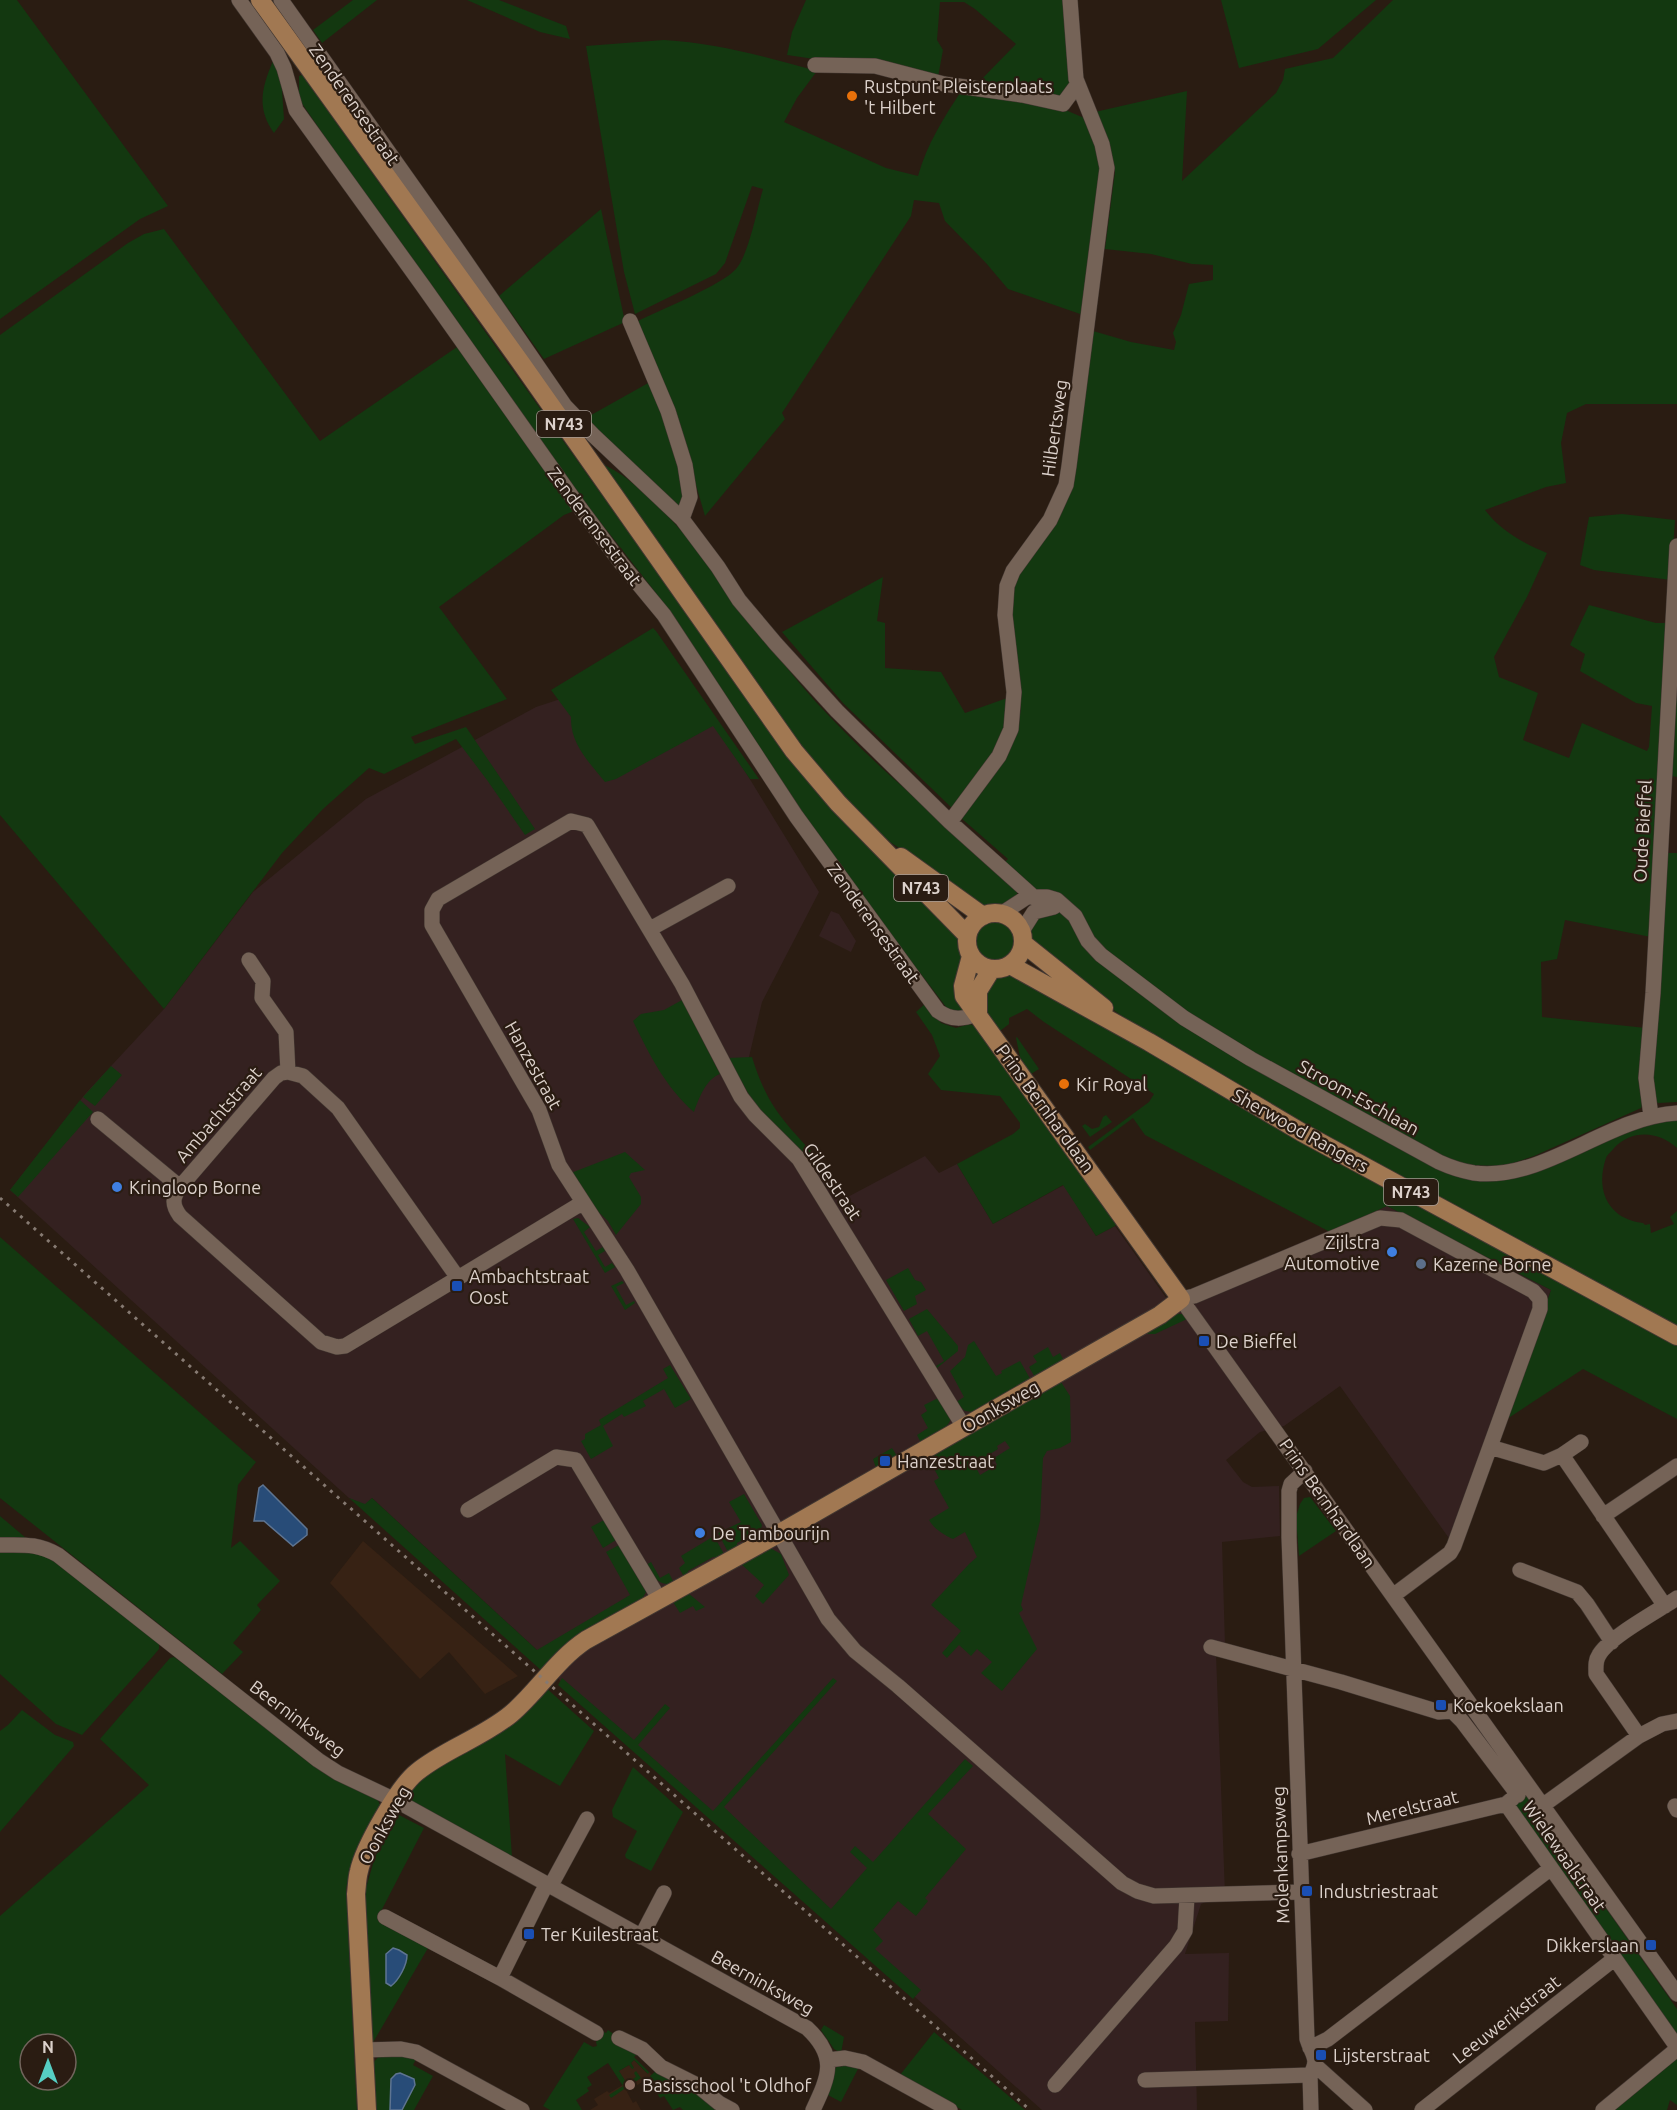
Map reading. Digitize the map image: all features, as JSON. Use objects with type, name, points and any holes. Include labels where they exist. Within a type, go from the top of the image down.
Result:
[{"type":"main road","name":"Zenderensestraat","points":[[260,0],[521,363],[794,751],[838,803],[967,935]]},
{"type":"main road","name":"Zenderensestraat","points":[[876,840],[983,916]]},
{"type":"main road","points":[[1001,914],[983,916],[970,927],[967,935],[971,956],[983,967],[991,970],[1004,968],[1017,960],[1023,938]]},
{"type":"main road","name":"N743","points":[[1001,914],[1011,918],[1023,938]]},
{"type":"main road","name":"Sherwood Rangers","points":[[1023,938],[1149,1042]]},
{"type":"main road","name":"Prins Bernhardlaan","points":[[971,956],[963,986],[964,996],[1181,1299]]},
{"type":"main road","name":"Sherwood Rangers","points":[[1010,965],[1149,1042],[1301,1132],[1677,1336]]},
{"type":"main road","points":[[978,1014],[978,991],[991,970]]},
{"type":"main road","name":"Oonksweg","points":[[367,2110],[357,1880],[368,1847],[395,1800],[416,1773],[504,1720],[518,1708],[570,1651],[1160,1315],[1181,1299]]},
{"type":"street","name":"Zenderensestraat","points":[[239,0],[277,53],[296,110],[580,508],[664,615],[796,816],[845,884],[938,1011],[948,1018],[963,1019],[978,1014]]},
{"type":"street","name":"Zenderensestraat","points":[[281,0],[566,406],[681,519],[776,645],[837,711],[950,822],[1046,908]]},
{"type":"street","name":"Hilbertsweg","points":[[950,822],[999,756],[1011,729],[1014,692],[1005,615],[1007,586],[1013,571],[1050,520],[1066,485],[1107,168],[1102,144],[1077,86],[1070,0]]},
{"type":"street","points":[[815,65],[874,66],[944,84],[1022,95],[1063,104],[1090,117]]},
{"type":"street","points":[[1063,104],[1077,86]]},
{"type":"street","points":[[630,321],[668,411],[685,465],[690,497],[681,519]]},
{"type":"street","name":"Oude Bieffel","points":[[1651,1116],[1646,1078],[1653,993],[1677,546]]},
{"type":"street","name":"Gildestraat","points":[[567,823],[571,821],[587,825],[682,984],[741,1096],[755,1115],[800,1159],[964,1427]]},
{"type":"street","name":"Hanzestraat","points":[[567,823],[438,899],[432,910],[432,925],[539,1110],[559,1166],[627,1270],[778,1534]]},
{"type":"street","points":[[650,928],[728,886]]},
{"type":"street","points":[[1001,914],[1018,901],[1033,896]]},
{"type":"street","name":"Stroom-Eschlaan","points":[[1033,896],[1056,900],[1075,916],[1088,941],[1101,955],[1184,1018],[1251,1059],[1438,1162],[1456,1169],[1486,1173],[1505,1172],[1531,1166],[1635,1120],[1677,1113]]},
{"type":"street","points":[[1023,938],[1034,912],[1046,908],[1068,910]]},
{"type":"street","points":[[249,960],[263,981],[262,998],[286,1032],[288,1072]]},
{"type":"street","name":"Ambachtstraat","points":[[458,1278],[338,1108],[296,1072],[281,1073],[274,1078],[174,1194],[175,1210],[180,1216],[321,1342],[328,1345],[345,1346],[351,1343],[582,1203]]},
{"type":"street","points":[[98,1119],[180,1187]]},
{"type":"street","points":[[1181,1299],[1194,1296],[1380,1218],[1401,1220],[1533,1291],[1540,1299],[1540,1309],[1454,1546],[1450,1553],[1394,1595]]},
{"type":"street","name":"Prins Bernhardlaan","points":[[1181,1299],[1465,1697],[1517,1795],[1542,1806],[1677,1994]]},
{"type":"street","points":[[1490,1448],[1545,1463],[1581,1442]]},
{"type":"street","points":[[1562,1455],[1604,1516],[1671,1602],[1612,1642],[1599,1654],[1596,1664],[1596,1674],[1639,1736]]},
{"type":"street","points":[[468,1510],[556,1457],[576,1460],[660,1600]]},
{"type":"street","points":[[1604,1516],[1677,1466]]},
{"type":"street","name":"Molenkampsweg","points":[[1305,1471],[1291,1484],[1289,1491],[1300,1892],[1307,2039],[1315,2059],[1313,2071]]},
{"type":"street","points":[[778,1534],[828,1619],[855,1651],[901,1688],[1122,1884],[1154,1896],[1187,1897],[1300,1892]]},
{"type":"street","name":"Beerninksweg","points":[[0,1545],[44,1547],[318,1760],[338,1773],[395,1800],[807,2028],[824,2047],[828,2060]]},
{"type":"street","points":[[1520,1570],[1576,1592],[1587,1604],[1612,1642]]},
{"type":"street","points":[[1211,1647],[1439,1712],[1452,1711],[1465,1697]]},
{"type":"street","points":[[1452,1711],[1517,1795]]},
{"type":"street","points":[[1542,1806],[1639,1736],[1662,1724],[1677,1721]]},
{"type":"street","name":"Merelstraat","points":[[1299,1854],[1517,1795]]},
{"type":"street","name":"Wielewaalstraat","points":[[1517,1795],[1550,1869],[1677,2048]]},
{"type":"street","points":[[500,1978],[548,1886],[587,1819]]},
{"type":"street","points":[[1310,2048],[1328,2039],[1550,1869]]},
{"type":"street","points":[[641,1937],[664,1893]]},
{"type":"street","points":[[1055,2085],[1176,1946],[1185,1931],[1187,1897]]},
{"type":"street","points":[[385,1917],[597,2033]]},
{"type":"street","name":"Leeuwerikstraat","points":[[1422,2110],[1614,1959]]},
{"type":"street","points":[[619,2038],[642,2049],[661,2067],[697,2085],[718,2103],[732,2110]]},
{"type":"street","points":[[1604,2110],[1677,2048]]},
{"type":"street","points":[[363,2050],[401,2049],[416,2052],[522,2110]]},
{"type":"street","points":[[813,2110],[828,2072],[828,2060],[845,2058],[863,2062],[950,2110]]},
{"type":"street","points":[[1146,2080],[1313,2071],[1365,2110]]},
{"type":"street","points":[[1311,2110],[1313,2071]]},
{"type":"shaded area","points":[[649,670],[683,670],[819,892],[762,1002],[740,1095],[819,1169],[842,1200],[925,1156],[939,1173],[957,1164],[993,1224],[1064,1185],[1096,1236],[1115,1226],[1167,1299],[1387,1206],[1551,1290],[1451,1541],[1340,1386],[1284,1426],[1260,1432],[1226,1460],[1243,1482],[1252,1487],[1279,1486],[1280,1536],[1222,1542],[1225,1645],[1216,1654],[1225,1894],[1201,1904],[1185,1954],[1229,1953],[1228,2021],[1195,2022],[1197,2110],[1042,2110],[561,1682],[537,1650],[372,1498],[365,1505],[349,1498],[10,1190],[86,1093],[164,1009],[253,892],[366,799],[536,707]]},
{"type":"shaded area","points":[[831,911],[839,914],[856,941],[851,952],[819,936]]},
{"type":"shaded area","points":[[363,1541],[518,1676],[485,1694],[449,1652],[420,1679],[330,1583]]},
{"type":"shaded area","name":"Basisschool 't Oldhof","points":[[634,2060],[652,2075],[650,2077],[654,2083],[646,2088],[642,2082],[627,2092],[633,2103],[636,2101],[641,2110],[590,2110],[598,2105],[594,2099],[626,2083],[619,2071],[629,2065],[634,2068],[631,2063]]},
{"type":"green space","points":[[0,0],[17,0],[168,206],[140,219],[0,319]]},
{"type":"green space","points":[[353,0],[377,0],[322,43],[313,30]]},
{"type":"green space","points":[[467,0],[499,0],[566,26],[570,39],[540,32]]},
{"type":"green space","points":[[806,0],[1068,0],[1073,85],[1067,97],[976,85],[1016,44],[964,2],[940,2],[937,40],[943,50],[938,77],[787,55],[792,32]]},
{"type":"green space","points":[[1221,0],[1376,0],[1318,49],[1239,68]]},
{"type":"green space","points":[[1393,0],[1677,0],[1677,404],[1586,404],[1567,413],[1561,443],[1566,483],[1546,487],[1485,510],[1513,536],[1547,553],[1527,597],[1494,657],[1499,677],[1538,693],[1523,740],[1569,758],[1582,723],[1647,751],[1652,706],[1636,703],[1580,671],[1585,654],[1570,645],[1589,605],[1656,623],[1668,623],[1651,937],[1565,920],[1557,959],[1541,962],[1542,1017],[1646,1028],[1643,1102],[1641,1108],[1534,1156],[1498,1166],[1469,1165],[1447,1159],[1258,1058],[1156,992],[1004,863],[1008,859],[961,818],[1019,726],[1021,704],[1015,664],[1010,598],[1013,581],[1049,527],[1093,331],[1131,342],[1174,350],[1176,342],[1173,333],[1181,315],[1189,284],[1213,280],[1213,265],[1192,264],[1151,254],[1105,249],[1115,172],[1112,155],[1095,112],[1187,91],[1182,181],[1276,93],[1283,80],[1285,69],[1333,58]]},
{"type":"green space","points":[[664,40],[722,47],[817,71],[797,98],[784,122],[886,168],[918,176],[931,142],[962,90],[1063,109],[1089,120],[1105,160],[1086,316],[1008,289],[945,221],[939,203],[914,200],[911,216],[782,413],[785,419],[705,516],[685,447],[638,321],[705,290],[736,269],[749,242],[763,189],[752,186],[725,263],[716,274],[635,314],[624,272],[586,46]]},
{"type":"green space","points":[[273,61],[281,76],[284,119],[274,133],[268,124],[263,106],[266,80]]},
{"type":"green space","points":[[302,75],[751,704],[961,936],[964,955],[965,1009],[962,1013],[950,1012],[837,864],[663,602],[591,510],[377,213],[299,99],[299,76]]},
{"type":"green space","points":[[601,209],[625,322],[544,359],[499,296]]},
{"type":"green space","points":[[164,229],[320,441],[457,347],[574,511],[564,515],[439,607],[507,699],[411,737],[415,744],[466,727],[535,829],[525,835],[456,739],[384,774],[369,768],[323,809],[282,853],[164,1009],[0,815],[0,335],[128,243],[144,234]]},
{"type":"green space","points":[[650,382],[669,428],[684,493],[679,508],[584,419]]},
{"type":"green space","points":[[596,460],[619,473],[658,506],[705,559],[815,701],[880,766],[976,851],[1017,891],[1017,895],[1008,905],[982,908],[938,873],[890,842],[831,786]]},
{"type":"green space","points":[[1622,514],[1675,520],[1671,580],[1594,570],[1580,565],[1589,517]]},
{"type":"green space","points":[[883,577],[877,621],[885,623],[885,668],[941,672],[965,713],[1010,697],[1006,737],[955,811],[843,703],[782,632]]},
{"type":"green space","points":[[653,628],[759,779],[750,779],[713,726],[616,779],[605,782],[587,760],[574,736],[571,717],[551,690]]},
{"type":"green space","points":[[1677,656],[1677,777],[1671,776]]},
{"type":"green space","points":[[1666,853],[1677,853],[1677,1102],[1658,1103],[1653,1099],[1652,1093]]},
{"type":"green space","points":[[1051,911],[1062,913],[1231,1054],[1489,1178],[1637,1124],[1677,1117],[1677,1148],[1662,1138],[1646,1134],[1629,1138],[1614,1148],[1607,1157],[1602,1181],[1607,1201],[1613,1209],[1621,1216],[1645,1225],[1650,1224],[1651,1233],[1674,1224],[1670,1217],[1677,1211],[1677,1328],[1279,1112],[1139,1028],[1094,996],[1028,939],[1027,935],[1036,915]]},
{"type":"green space","points":[[994,919],[1003,920],[1010,925],[1015,932],[1015,950],[1010,957],[1003,962],[994,963],[985,962],[978,957],[973,950],[972,941],[973,932],[978,925],[985,920]]},
{"type":"green space","points":[[1007,972],[1677,1344],[1677,1419],[1583,1369],[1507,1419],[1551,1290],[1387,1206],[1330,1232],[1145,1135],[1133,1118],[1090,1150],[1088,1147],[1149,1102],[1154,1094],[1027,1009],[1009,1018],[1009,1024],[1000,1031],[985,1010],[985,986],[996,975]]},
{"type":"green space","points":[[682,1000],[720,1074],[707,1085],[694,1112],[667,1081],[633,1021],[641,1014],[664,1010]]},
{"type":"green space","points":[[927,1002],[941,1023],[956,1028],[970,1024],[976,1027],[1117,1223],[1115,1226],[1096,1236],[1063,1185],[993,1224],[957,1164],[1013,1134],[1020,1128],[1020,1123],[1000,1096],[941,1090],[928,1074],[940,1056],[932,1035],[916,1012]]},
{"type":"green space","points":[[1017,1037],[1039,1069],[1031,1074],[1020,1057]]},
{"type":"green space","points":[[752,1057],[757,1073],[775,1109],[812,1152],[803,1155],[759,1112],[728,1058]]},
{"type":"green space","points":[[111,1066],[122,1075],[95,1106],[83,1097]]},
{"type":"green space","points":[[80,1100],[93,1112],[18,1197],[10,1190]]},
{"type":"green space","points":[[1106,1115],[1112,1122],[1090,1137],[1082,1126],[1085,1124],[1092,1129],[1099,1127]]},
{"type":"green space","points":[[625,1152],[645,1170],[631,1173],[629,1177],[641,1197],[641,1204],[616,1235],[608,1221],[589,1203],[571,1173]]},
{"type":"green space","points":[[578,1218],[590,1227],[584,1232],[596,1251],[603,1247],[605,1251],[598,1255],[605,1267],[612,1263],[615,1267],[605,1273],[573,1219]]},
{"type":"green space","points":[[0,1237],[256,1462],[238,1485],[231,1548],[240,1541],[280,1581],[257,1605],[261,1610],[233,1643],[243,1652],[222,1674],[0,1498]]},
{"type":"green space","points":[[908,1268],[915,1280],[921,1282],[926,1290],[915,1296],[917,1304],[904,1311],[886,1280]]},
{"type":"green space","points":[[622,1281],[624,1283],[616,1287],[626,1305],[634,1301],[635,1303],[625,1310],[611,1286]]},
{"type":"green space","points":[[927,1309],[958,1346],[958,1351],[937,1368],[936,1366],[944,1361],[927,1331],[918,1336],[909,1319]]},
{"type":"green space","points":[[1175,1314],[1183,1314],[1187,1319],[1155,1334],[1137,1334]]},
{"type":"green space","points":[[974,1341],[996,1376],[1020,1361],[1032,1382],[973,1412],[965,1411],[956,1402],[964,1397],[950,1371],[965,1357],[968,1345]]},
{"type":"green space","points":[[1048,1347],[1053,1357],[1060,1353],[1065,1363],[1036,1379],[1029,1367],[1037,1362],[1033,1356]]},
{"type":"green space","points":[[670,1365],[691,1399],[675,1408],[664,1389],[643,1401],[646,1406],[624,1417],[622,1414],[603,1426],[613,1446],[591,1459],[581,1441],[585,1439],[585,1434],[601,1425],[599,1420],[668,1378],[663,1369]]},
{"type":"green space","points":[[1061,1382],[1070,1396],[1071,1442],[1047,1451],[1043,1458],[1040,1521],[1021,1605],[1023,1610],[1019,1613],[1037,1649],[1002,1691],[981,1673],[992,1662],[977,1649],[971,1656],[959,1645],[947,1658],[942,1653],[961,1631],[931,1605],[977,1557],[965,1532],[953,1539],[929,1520],[949,1508],[934,1481],[939,1478],[931,1463],[933,1453],[995,1420],[996,1414],[1035,1392],[1040,1395]],"holes":[[[1005,1441],[1010,1448],[994,1458],[997,1465],[980,1475],[974,1464],[998,1449],[997,1446]]]},
{"type":"green space","points":[[938,1398],[951,1419],[942,1430],[921,1443],[917,1435],[928,1428],[921,1415],[927,1411],[924,1405]]},
{"type":"green space","points":[[892,1448],[897,1456],[876,1468],[873,1459]]},
{"type":"green space","points":[[744,1494],[762,1525],[760,1532],[754,1537],[751,1535],[737,1543],[737,1548],[728,1552],[718,1533],[741,1522],[729,1502]]},
{"type":"green space","points":[[1310,1497],[1336,1531],[1299,1556],[1296,1517],[1304,1498]]},
{"type":"green space","points":[[349,1498],[365,1504],[372,1498],[537,1650],[630,1595],[606,1552],[619,1545],[646,1592],[642,1599],[542,1671]]},
{"type":"green space","points":[[0,1516],[26,1538],[0,1540]]},
{"type":"green space","points":[[604,1520],[616,1540],[603,1548],[591,1527]]},
{"type":"green space","points":[[714,1536],[724,1554],[717,1558],[713,1557],[688,1571],[687,1576],[683,1575],[679,1568],[685,1563],[681,1556]]},
{"type":"green space","points":[[770,1548],[781,1554],[789,1575],[763,1604],[755,1596],[764,1585],[740,1563]]},
{"type":"green space","points":[[0,1551],[44,1551],[159,1643],[159,1649],[154,1655],[82,1735],[56,1724],[0,1674]]},
{"type":"green space","points":[[651,1562],[660,1578],[669,1573],[674,1583],[664,1584],[657,1580],[646,1565]]},
{"type":"green space","points":[[688,1593],[705,1607],[696,1611],[693,1606],[680,1613],[673,1602]]},
{"type":"green space","points":[[174,1657],[378,1800],[382,1810],[356,1853],[346,1888],[357,2110],[0,2110],[0,1916],[149,1785],[100,1739],[170,1658]]},
{"type":"green space","points":[[562,1678],[634,1740],[665,1704],[670,1708],[638,1745],[713,1811],[833,1678],[837,1681],[724,1807],[831,1909],[867,1868],[850,1852],[855,1846],[873,1862],[965,1759],[973,1766],[928,1814],[966,1849],[925,1898],[928,1901],[916,1916],[898,1901],[873,1930],[883,1941],[875,1949],[921,1990],[913,1999],[558,1685]]},
{"type":"green space","points":[[544,1686],[594,1731],[560,1786],[505,1754],[512,1857],[406,1801],[423,1774]]},
{"type":"green space","points":[[22,1710],[55,1735],[73,1742],[74,1746],[0,1832],[0,1731]]},
{"type":"green space","points":[[633,1767],[683,1812],[651,1871],[626,1858],[625,1855],[637,1831],[613,1817],[612,1810]]},
{"type":"green space","points":[[1526,1795],[1677,2009],[1677,2035],[1515,1807],[1516,1802]]},
{"type":"green space","points":[[399,1815],[424,1828],[377,1919],[428,1948],[371,2046],[365,1927],[366,1888],[375,1857]]},
{"type":"green space","points":[[824,2025],[844,2037],[841,2053],[834,2049],[821,2030]]},
{"type":"green space","points":[[608,2030],[639,2052],[634,2057],[649,2072],[648,2074],[634,2060],[631,2063],[634,2068],[632,2069],[629,2065],[619,2071],[626,2082],[623,2085],[636,2077],[634,2073],[636,2071],[641,2078],[611,2098],[609,2095],[623,2086],[608,2063],[587,2077],[592,2085],[587,2088],[589,2091],[576,2100],[582,2110],[550,2110],[543,2106],[584,2042],[593,2047],[597,2046],[596,2042],[602,2031],[606,2033]]},
{"type":"green space","points":[[934,2032],[1025,2110],[962,2110],[900,2075]]},
{"type":"green space","points":[[381,2054],[417,2057],[413,2065],[433,2076],[414,2110],[402,2110],[415,2085],[391,2079],[390,2110],[373,2110],[371,2065]]},
{"type":"green space","points":[[1677,2058],[1677,2105],[1670,2100],[1667,2110],[1615,2110]]},
{"type":"green space","points":[[839,2064],[841,2067],[844,2064],[859,2067],[841,2102],[828,2095],[834,2078],[831,2074]]},
{"type":"green space","points":[[657,2070],[679,2082],[677,2089],[690,2094],[693,2087],[722,2110],[683,2110],[680,2107],[673,2110],[664,2096],[660,2098],[652,2085],[654,2083],[650,2076]]},
{"type":"water","points":[[263,1485],[307,1529],[307,1535],[293,1546],[264,1521],[254,1521],[259,1488]]},
{"type":"water","points":[[393,1948],[407,1955],[402,1972],[391,1986],[386,1983],[386,1954]]},
{"type":"water","points":[[400,2073],[414,2079],[415,2085],[402,2110],[390,2110],[391,2079]]},
{"type":"railway","points":[[0,1198],[1030,2110]]},
{"type":"place","name":"Rustpunt Pleisterplaats 't Hilbert","points":[[852,96]]},
{"type":"place","name":"Kir Royal","points":[[1064,1084]]},
{"type":"place","name":"Kringloop Borne","points":[[117,1187]]},
{"type":"place","name":"Zijlstra Automotive","points":[[1392,1252]]},
{"type":"place","name":"Kazerne Borne","points":[[1421,1264]]},
{"type":"place","name":"Ambachtstraat Oost","points":[[457,1286]]},
{"type":"place","name":"De Bieffel","points":[[1204,1341]]},
{"type":"place","name":"Hanzestraat","points":[[885,1461]]},
{"type":"place","name":"De Tambourijn","points":[[700,1533]]},
{"type":"place","name":"Koekoekslaan","points":[[1441,1705]]},
{"type":"place","name":"Industriestraat","points":[[1307,1891]]},
{"type":"place","name":"Ter Kuilestraat","points":[[529,1934]]},
{"type":"place","name":"Dikkerslaan","points":[[1651,1945]]},
{"type":"place","name":"Lijsterstraat","points":[[1321,2055]]},
{"type":"place","name":"Basisschool 't Oldhof","points":[[630,2085]]}]
